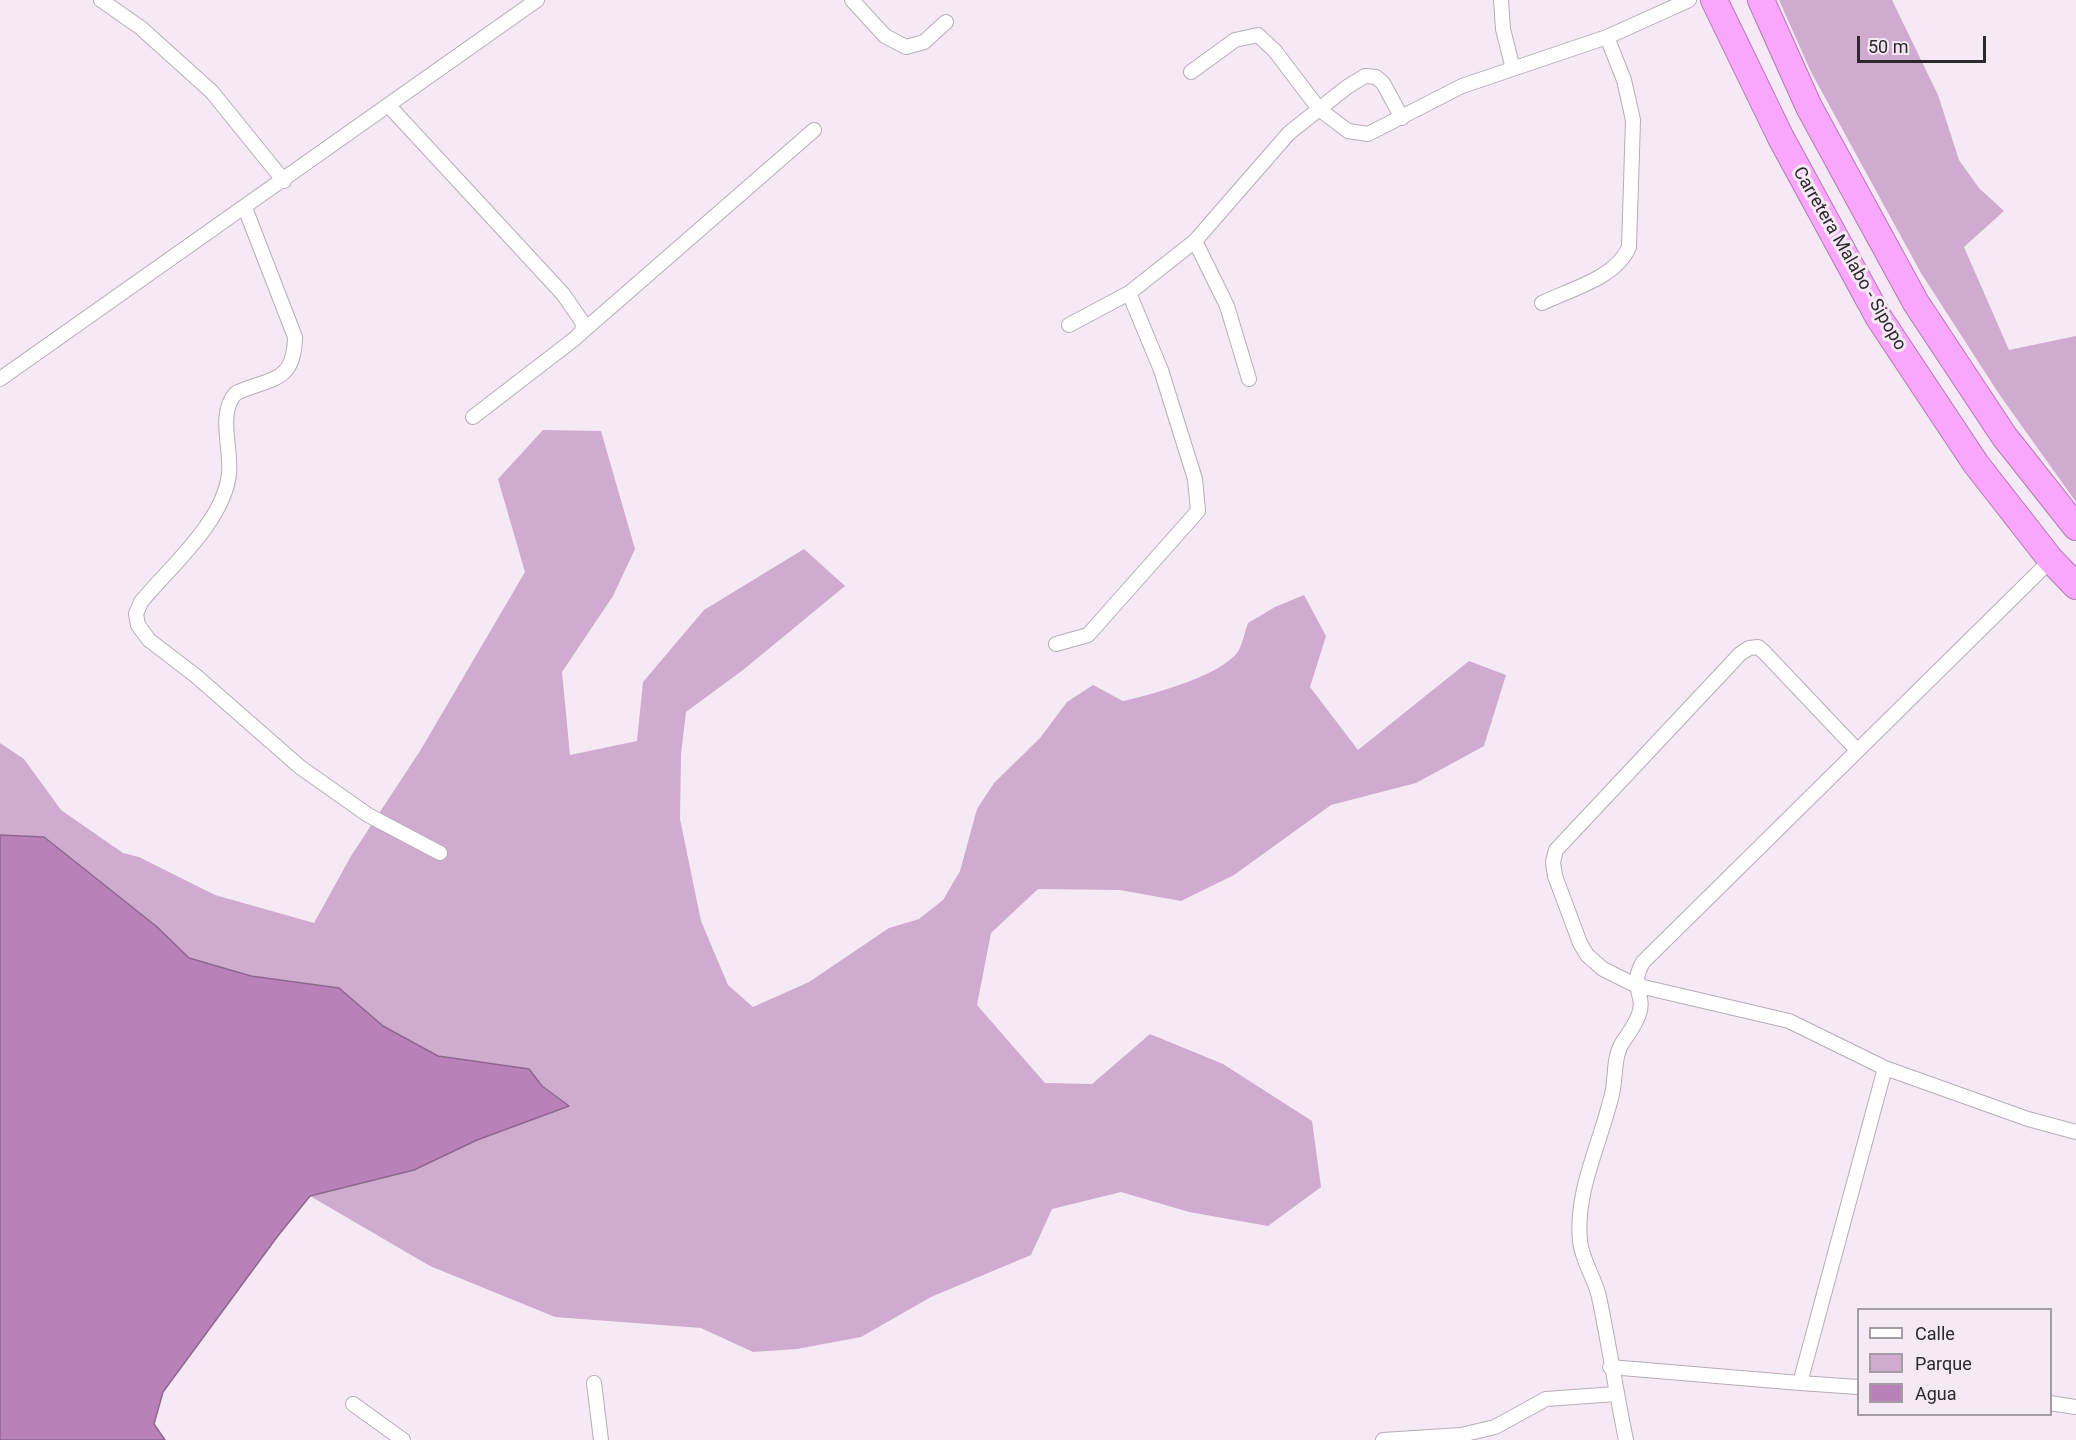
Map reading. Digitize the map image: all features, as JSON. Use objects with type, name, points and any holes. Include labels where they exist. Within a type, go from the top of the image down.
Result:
[{"type":"highway","name":"Carretera Malabo - Sipopo","points":[[1714,0],[1781,138],[1879,318],[1976,464],[2050,560],[2076,586]]},
{"type":"highway","name":"Carretera Malabo - Sipopo","points":[[1761,0],[1809,107],[1916,303],[2004,436],[2076,527]]},
{"type":"street","points":[[101,0],[141,28],[212,92],[284,181]]},
{"type":"street","points":[[0,380],[537,0]]},
{"type":"street","points":[[852,0],[885,36],[906,47],[924,42],[946,22]]},
{"type":"street","points":[[1501,0],[1503,29],[1513,69]]},
{"type":"street","points":[[1191,72],[1235,40],[1258,35],[1275,51],[1319,109],[1340,126],[1358,134],[1368,134],[1402,118],[1432,99],[1462,86],[1607,37],[1689,0]]},
{"type":"street","points":[[1542,303],[1613,269],[1623,259],[1629,247],[1633,120],[1624,80],[1607,37]]},
{"type":"street","points":[[1069,325],[1129,293],[1195,241],[1262,161],[1289,133],[1347,87],[1365,76],[1371,76],[1383,83],[1402,118]]},
{"type":"street","points":[[389,106],[563,294],[583,323],[582,332]]},
{"type":"street","points":[[473,417],[582,332],[814,130]]},
{"type":"street","points":[[245,208],[296,337],[295,354],[291,367],[284,374],[236,393],[232,397],[227,418],[229,474],[222,499],[214,517],[141,602],[136,614],[138,625],[149,640],[196,676],[300,767],[368,815],[440,853]]},
{"type":"street","points":[[1195,241],[1227,306],[1249,380]]},
{"type":"street","points":[[1056,644],[1088,635],[1198,511],[1194,479],[1161,370],[1129,293]]},
{"type":"street","points":[[1626,1440],[1610,1367],[1598,1294],[1587,1270],[1580,1240],[1583,1195],[1612,1093],[1617,1060],[1621,1045],[1630,1035],[1640,1012],[1640,1000],[1635,985],[1636,974],[1643,962],[1856,749],[2050,560]]},
{"type":"street","points":[[1856,749],[1758,647],[1749,648],[1740,654],[1556,850],[1553,862],[1555,876],[1587,956],[1603,969],[1635,985],[1789,1021],[1884,1068],[2028,1119],[2076,1132]]},
{"type":"street","points":[[1800,1383],[1884,1068]]},
{"type":"street","points":[[1610,1367],[1857,1387]]},
{"type":"street","points":[[594,1383],[601,1440]]},
{"type":"street","points":[[1383,1440],[1461,1435],[1495,1427],[1546,1399],[1616,1394]]},
{"type":"street","points":[[2052,1403],[2076,1407]]},
{"type":"street","points":[[353,1404],[404,1440]]},
{"type":"green space","points":[[1779,0],[1892,0],[1938,95],[1959,160],[1979,188],[2004,211],[1964,247],[2009,350],[2076,336],[2076,502],[1999,394],[1921,273],[1811,72]]},
{"type":"green space","points":[[543,430],[601,431],[635,549],[613,596],[562,672],[570,755],[637,741],[643,682],[704,610],[804,549],[845,586],[743,670],[686,712],[681,754],[680,819],[701,921],[728,985],[753,1007],[809,982],[889,928],[919,919],[943,900],[960,871],[977,809],[994,783],[1040,738],[1067,702],[1093,685],[1123,701],[1168,689],[1203,676],[1231,659],[1239,650],[1248,623],[1275,607],[1304,595],[1326,636],[1310,687],[1358,750],[1469,661],[1506,675],[1484,746],[1416,783],[1331,805],[1234,875],[1181,901],[1120,890],[1038,889],[991,933],[977,1005],[1045,1083],[1092,1084],[1150,1034],[1223,1064],[1312,1121],[1321,1187],[1268,1226],[1189,1212],[1121,1192],[1052,1209],[1031,1255],[931,1297],[861,1337],[797,1349],[753,1352],[701,1328],[555,1317],[430,1266],[310,1196],[414,1170],[477,1140],[569,1106],[542,1086],[529,1069],[438,1056],[383,1026],[339,988],[251,976],[189,958],[156,926],[44,837],[0,835],[0,743],[24,759],[61,810],[123,853],[139,857],[215,895],[314,923],[351,856],[420,751],[525,572],[498,479]]},
{"type":"water","points":[[0,835],[44,837],[156,926],[189,958],[251,976],[339,988],[383,1026],[438,1056],[529,1069],[542,1086],[569,1106],[477,1140],[414,1170],[310,1196],[163,1392],[154,1424],[165,1440],[0,1440]]}]
